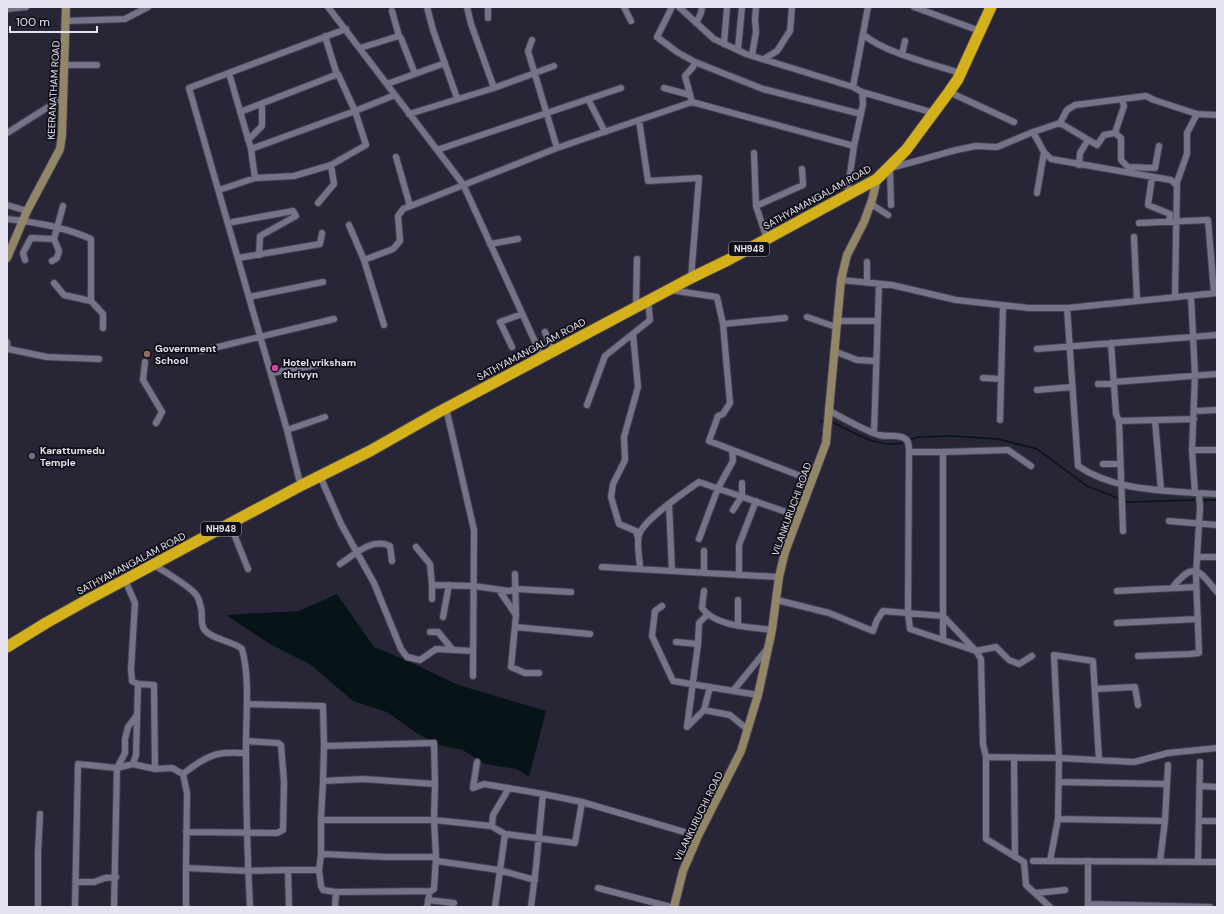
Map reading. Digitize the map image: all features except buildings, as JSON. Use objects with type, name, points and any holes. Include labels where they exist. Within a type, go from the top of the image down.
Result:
[{"type":"highway","name":"SATHYAMANGALAM ROAD","points":[[7,639],[42,617],[84,594],[201,536],[230,524],[370,451],[442,410],[691,278],[728,260],[877,178],[906,150],[949,92],[960,73],[991,7]]},
{"type":"highway","name":"SATHYAMANGALAM ROAD","points":[[7,647],[46,623],[153,565],[299,479],[397,428],[442,410]]},
{"type":"street","points":[[7,9],[26,7]]},
{"type":"street","name":"KEERANATHAM ROAD","points":[[7,258],[27,211],[60,149],[64,98],[66,7]]},
{"type":"street","points":[[66,21],[125,20],[148,7]]},
{"type":"street","points":[[328,7],[463,184],[542,357]]},
{"type":"street","points":[[427,7],[433,30],[457,98]]},
{"type":"street","points":[[468,7],[471,24],[494,88]]},
{"type":"street","points":[[488,7],[488,18]]},
{"type":"street","points":[[624,7],[631,21]]},
{"type":"street","points":[[672,7],[657,37],[677,52],[695,62],[763,88],[861,114]]},
{"type":"street","points":[[679,7],[714,39],[724,44],[752,55],[853,87],[862,92],[934,113]]},
{"type":"street","points":[[696,23],[702,7]]},
{"type":"street","points":[[724,44],[727,7]]},
{"type":"street","points":[[738,49],[742,7]]},
{"type":"street","points":[[752,55],[756,32],[756,7]]},
{"type":"street","points":[[764,59],[777,51],[790,31],[792,7]]},
{"type":"street","points":[[853,87],[864,35],[868,7]]},
{"type":"street","points":[[914,7],[980,31]]},
{"type":"street","points":[[392,11],[399,36],[415,74]]},
{"type":"street","points":[[299,479],[288,430],[190,88],[346,29]]},
{"type":"street","points":[[864,35],[868,39],[902,54],[960,73]]},
{"type":"street","points":[[219,190],[255,178],[294,176],[331,165],[366,146],[355,111],[338,74],[337,75],[325,36]]},
{"type":"street","points":[[360,48],[399,36]]},
{"type":"street","points":[[532,40],[528,51],[557,148]]},
{"type":"street","points":[[902,54],[905,41]]},
{"type":"street","points":[[692,102],[685,76],[693,67],[695,62]]},
{"type":"street","points":[[387,84],[444,63]]},
{"type":"street","points":[[64,65],[98,65]]},
{"type":"street","points":[[409,114],[457,98],[494,88],[554,66]]},
{"type":"street","points":[[229,73],[251,149],[255,178]]},
{"type":"street","points":[[240,112],[337,75]]},
{"type":"street","points":[[437,150],[621,88]]},
{"type":"street","points":[[664,88],[690,95]]},
{"type":"street","points":[[846,195],[863,104],[862,92]]},
{"type":"street","points":[[949,92],[1014,122]]},
{"type":"street","points":[[251,149],[395,95]]},
{"type":"street","points":[[1060,124],[1067,110],[1075,105],[1146,96],[1197,114],[1217,115]]},
{"type":"street","points":[[7,133],[64,98]]},
{"type":"street","points":[[1115,134],[1124,106],[1122,99]]},
{"type":"street","points":[[588,100],[605,132]]},
{"type":"street","points":[[364,260],[393,248],[400,241],[398,216],[404,209],[410,206],[557,148],[692,102],[854,146]]},
{"type":"street","points":[[248,140],[262,126],[262,104]]},
{"type":"street","points":[[1175,297],[1177,182],[1187,154],[1187,133],[1197,114]]},
{"type":"street","points":[[639,120],[648,180],[699,178],[691,278]]},
{"type":"street","points":[[891,205],[888,169],[956,150],[976,146],[997,147],[1033,132],[1060,124],[1097,145],[1104,135],[1115,134],[1121,138],[1121,160],[1128,167],[1155,168],[1159,146]]},
{"type":"street","points":[[1033,132],[1044,152],[1051,159],[1171,180],[1177,186]]},
{"type":"street","points":[[1079,165],[1080,153],[1088,140]]},
{"type":"street","points":[[1038,193],[1044,152]]},
{"type":"street","points":[[754,153],[756,206],[767,239]]},
{"type":"street","points":[[396,157],[410,206]]},
{"type":"street","points":[[318,203],[334,184],[331,165]]},
{"type":"street","points":[[756,206],[803,185],[802,169]]},
{"type":"street","points":[[1152,177],[1148,205],[1170,214],[1169,222]]},
{"type":"street","name":"VILANKURUCHI ROAD","points":[[672,907],[683,871],[698,836],[741,751],[758,695],[772,630],[785,552],[826,443],[841,280],[847,255],[864,222],[877,178]]},
{"type":"street","points":[[870,204],[888,215]]},
{"type":"street","points":[[7,205],[27,211]]},
{"type":"street","points":[[52,261],[57,258],[59,251],[54,239],[63,206]]},
{"type":"street","points":[[234,222],[293,211],[296,216],[260,236],[258,255]]},
{"type":"street","points":[[7,219],[23,220],[75,231],[91,239],[91,301]]},
{"type":"street","points":[[841,280],[892,285],[956,300],[1029,308],[1067,308],[1215,293],[1208,220],[1139,223]]},
{"type":"street","points":[[350,225],[364,260],[384,325]]},
{"type":"street","points":[[238,258],[320,244],[322,233]]},
{"type":"street","points":[[1134,237],[1137,301]]},
{"type":"street","points":[[25,260],[22,253],[31,238],[54,239]]},
{"type":"street","points":[[490,244],[518,238]]},
{"type":"street","points":[[636,259],[636,307]]},
{"type":"street","points":[[867,262],[867,283]]},
{"type":"street","points":[[249,297],[323,282]]},
{"type":"street","points":[[54,283],[64,295],[91,301],[103,314],[103,328]]},
{"type":"street","points":[[874,433],[878,284]]},
{"type":"street","points":[[669,290],[717,297],[723,324],[730,403],[723,414],[718,416],[709,441],[811,480]]},
{"type":"street","points":[[1138,656],[1199,653],[1196,587],[1200,507],[1192,450],[1195,375],[1191,296]]},
{"type":"street","points":[[588,405],[605,356],[650,320],[648,301]]},
{"type":"street","points":[[1000,420],[1003,306]]},
{"type":"street","points":[[1067,308],[1078,466],[1109,482],[1162,490],[1217,494]]},
{"type":"street","points":[[512,347],[500,322],[522,314]]},
{"type":"street","points":[[806,317],[836,324],[877,321]]},
{"type":"street","points":[[723,324],[786,318]]},
{"type":"street","points":[[201,351],[334,319]]},
{"type":"street","points":[[546,332],[553,351]]},
{"type":"street","points":[[633,334],[638,387],[624,437],[625,460],[614,484],[611,497],[619,524],[636,531],[638,538],[640,569]]},
{"type":"street","points":[[1037,349],[1217,335]]},
{"type":"street","points":[[7,342],[8,349],[47,357],[99,359]]},
{"type":"street","points":[[1111,343],[1116,414],[1119,421],[1123,531]]},
{"type":"street","points":[[834,351],[857,360],[876,362]]},
{"type":"street","points":[[146,362],[144,380],[162,412],[156,423]]},
{"type":"street","points":[[271,373],[322,364]]},
{"type":"street","points":[[1098,384],[1217,374]]},
{"type":"street","points":[[983,378],[1001,379]]},
{"type":"street","points":[[1037,390],[1072,387]]},
{"type":"street","points":[[442,410],[474,530],[473,676]]},
{"type":"street","points":[[828,410],[874,433],[900,437],[907,440],[909,452],[908,613],[910,629],[976,651],[996,647],[1009,660],[1019,664],[1032,656]]},
{"type":"street","points":[[1194,411],[1217,410]]},
{"type":"street","points":[[288,430],[326,417]]},
{"type":"street","points":[[1119,421],[1194,419]]},
{"type":"street","points":[[1155,420],[1162,490]]},
{"type":"street","points":[[699,539],[718,488],[733,461],[732,450]]},
{"type":"street","points":[[909,452],[1008,450],[1031,466]]},
{"type":"street","points":[[1192,450],[1217,450]]},
{"type":"street","points":[[943,452],[943,640]]},
{"type":"street","points":[[1103,464],[1120,464]]},
{"type":"street","points":[[320,476],[341,524],[374,583],[401,649],[407,657],[420,660],[436,649],[473,650]]},
{"type":"street","points":[[638,538],[641,530],[669,504],[699,482],[798,516]]},
{"type":"street","points":[[733,510],[742,496],[742,483]]},
{"type":"street","points":[[739,575],[739,545],[756,501]]},
{"type":"street","points":[[669,504],[672,571]]},
{"type":"street","points":[[1169,521],[1217,525]]},
{"type":"street","points":[[230,524],[248,569]]},
{"type":"street","points":[[340,564],[370,544],[385,543],[390,546],[392,561]]},
{"type":"street","points":[[416,547],[430,564],[432,599]]},
{"type":"street","points":[[704,551],[704,573]]},
{"type":"street","points":[[1197,557],[1217,557]]},
{"type":"street","points":[[153,565],[196,595],[202,609],[203,629],[207,633],[237,644],[242,648],[245,666],[247,704],[246,753],[250,907]]},
{"type":"street","points":[[602,567],[780,577]]},
{"type":"street","points":[[1172,588],[1183,574],[1197,571],[1201,573],[1217,592]]},
{"type":"street","points":[[515,574],[516,615],[511,667],[525,673],[539,673]]},
{"type":"street","points":[[125,580],[135,603],[131,669],[132,681],[138,684],[154,685],[155,769]]},
{"type":"street","points":[[432,585],[474,586],[509,591],[516,589],[572,592]]},
{"type":"street","points":[[443,617],[449,585]]},
{"type":"street","points":[[1117,591],[1196,587]]},
{"type":"street","points":[[499,590],[516,615]]},
{"type":"street","points":[[704,591],[702,608],[707,615],[723,623],[772,630]]},
{"type":"street","points":[[738,600],[738,625]]},
{"type":"street","points":[[777,600],[829,613],[873,631],[877,620],[883,611],[943,616],[976,651],[981,659],[983,744],[986,757],[986,840],[1024,862],[1026,885],[1050,907]]},
{"type":"street","points":[[662,606],[655,611],[652,636],[673,681],[758,695]]},
{"type":"street","points":[[707,615],[699,622],[698,644],[687,727],[704,710],[710,687]]},
{"type":"street","points":[[1117,623],[1198,619]]},
{"type":"street","points":[[515,627],[590,634]]},
{"type":"street","points":[[430,632],[438,632],[452,650]]},
{"type":"street","points":[[676,642],[698,644]]},
{"type":"street","points":[[732,691],[768,648]]},
{"type":"street","points":[[1050,861],[1058,819],[1059,782],[1054,655],[1093,660],[1099,760]]},
{"type":"street","points":[[133,764],[136,755],[138,684]]},
{"type":"street","points":[[1094,689],[1135,687],[1138,704]]},
{"type":"street","points":[[247,704],[323,706],[324,746],[321,855],[319,870],[323,890],[336,892],[430,891]]},
{"type":"street","points":[[704,710],[730,715],[747,729]]},
{"type":"street","points":[[114,907],[118,768],[125,753],[125,739],[128,727],[137,715]]},
{"type":"street","points":[[186,832],[277,833],[283,830],[284,782],[281,745],[280,743],[246,741]]},
{"type":"street","points":[[324,746],[434,743],[434,820],[436,859],[434,889],[430,891],[427,907]]},
{"type":"street","points":[[986,757],[1059,758],[1134,762],[1168,753],[1217,748]]},
{"type":"street","points":[[183,774],[194,765],[219,753],[246,753]]},
{"type":"street","points":[[1014,758],[1015,857]]},
{"type":"street","points":[[477,762],[473,788],[484,784],[582,802],[698,836]]},
{"type":"street","points":[[1198,862],[1200,762]]},
{"type":"street","points":[[75,907],[78,764],[118,768],[133,764],[155,769],[172,768],[183,774],[187,793],[187,907]]},
{"type":"street","points":[[1160,861],[1165,821],[1168,765]]},
{"type":"street","points":[[323,781],[363,779],[435,784]]},
{"type":"street","points":[[1059,782],[1167,784]]},
{"type":"street","points":[[1200,786],[1217,787]]},
{"type":"street","points":[[492,826],[493,815],[509,788]]},
{"type":"street","points":[[531,907],[543,794]]},
{"type":"street","points":[[321,820],[434,820],[464,822],[492,826],[505,834],[575,843],[582,802]]},
{"type":"street","points":[[38,907],[40,814]]},
{"type":"street","points":[[1058,819],[1165,821]]},
{"type":"street","points":[[1199,821],[1217,822]]},
{"type":"street","points":[[495,907],[505,834]]},
{"type":"street","points":[[321,855],[327,854],[436,859],[499,870],[535,880]]},
{"type":"street","points":[[1033,861],[1217,862]]},
{"type":"street","points":[[1088,861],[1088,906],[1210,907]]},
{"type":"street","points":[[186,868],[248,871],[319,870]]},
{"type":"street","points":[[288,870],[289,907]]},
{"type":"street","points":[[76,882],[94,882],[105,878],[116,877]]},
{"type":"street","points":[[598,888],[651,904],[672,907]]},
{"type":"street","points":[[1036,893],[1064,890]]},
{"type":"street","points":[[335,907],[336,892]]},
{"type":"street","points":[[428,900],[454,903]]},
{"type":"shaded area","points":[[337,594],[374,647],[406,660],[458,685],[546,711],[529,777],[517,769],[485,764],[463,750],[439,745],[418,734],[387,712],[353,701],[311,665],[270,644],[226,615],[299,611]]},
{"type":"waterway","points":[[820,421],[826,422]]},
{"type":"waterway","points":[[831,423],[869,440],[887,444],[905,442]]},
{"type":"waterway","points":[[908,440],[918,437],[952,436],[998,439],[1037,449],[1087,486],[1120,499]]},
{"type":"waterway","points":[[1123,500],[1127,502],[1197,500]]},
{"type":"waterway","points":[[1201,500],[1217,500]]},
{"type":"place","name":"Government School","points":[[147,354]]},
{"type":"place","name":"Hotel vriksham thrivyn","points":[[275,368]]},
{"type":"place","name":"Karattumedu Temple","points":[[32,456]]}]
